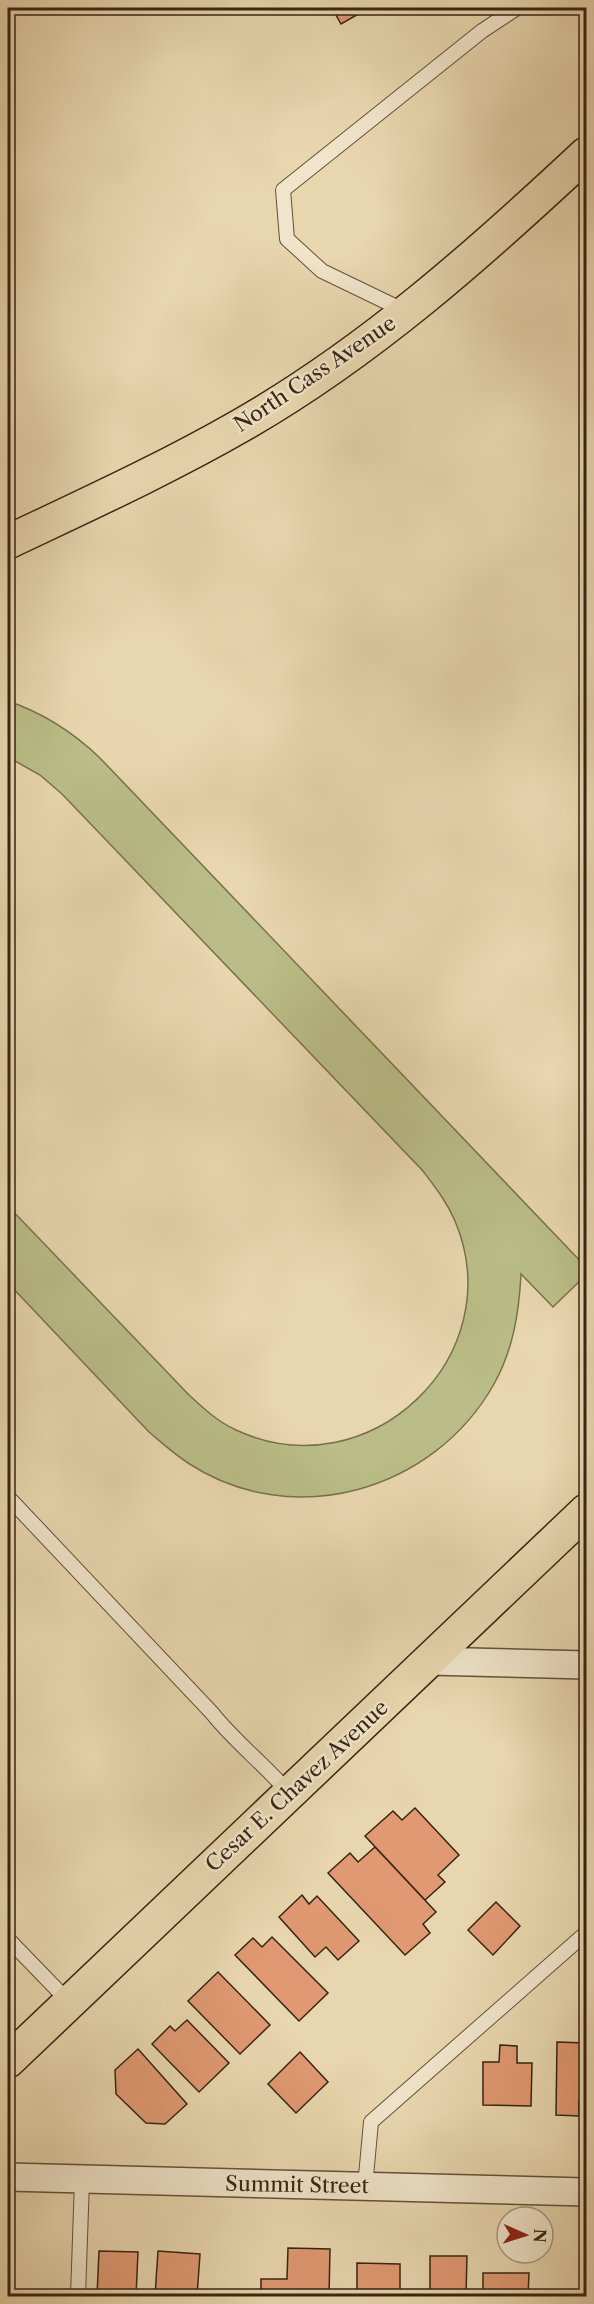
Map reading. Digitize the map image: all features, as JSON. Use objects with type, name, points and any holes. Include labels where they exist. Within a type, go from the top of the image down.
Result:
[{"type":"main road","name":"North Cass Avenue","points":[[8,542],[140,480],[242,425],[329,369],[407,312],[495,239],[586,154]]},
{"type":"main road","name":"Cesar E. Chavez Avenue","points":[[8,2061],[586,1511]]},
{"type":"street","points":[[429,1661],[586,1665]]},
{"type":"street","name":"Summit Street","points":[[8,2177],[586,2192]]},
{"type":"lane","points":[[407,312],[322,271],[287,239],[283,190],[482,31],[517,8]]},
{"type":"lane","points":[[8,1497],[212,1713],[228,1733],[263,1763],[289,1793]]},
{"type":"lane","points":[[365,2187],[370,2122],[586,1933]]},
{"type":"lane","points":[[8,1939],[69,2002]]},
{"type":"lane","points":[[78,2296],[82,2180]]},
{"type":"green space","points":[[8,701],[57,724],[100,758],[586,1267],[586,1275],[553,1307],[521,1274],[514,1331],[506,1358],[494,1384],[468,1421],[436,1451],[398,1474],[358,1489],[315,1497],[272,1495],[229,1484],[188,1463],[149,1432],[8,1283],[8,1206],[205,1410],[236,1430],[286,1444],[334,1442],[379,1427],[417,1399],[446,1363],[464,1319],[467,1271],[455,1221],[445,1201],[423,1171],[62,794],[40,775],[8,757]]},
{"type":"building","points":[[332,8],[369,8],[341,24]]},
{"type":"building","points":[[415,1808],[459,1855],[438,1875],[445,1882],[425,1900],[365,1836],[393,1811],[402,1820]]},
{"type":"building","points":[[375,1847],[436,1912],[423,1924],[430,1933],[405,1955],[328,1873],[350,1853],[358,1862]]},
{"type":"building","points":[[302,1895],[309,1904],[317,1896],[359,1941],[338,1960],[326,1947],[315,1957],[279,1917]]},
{"type":"building","points":[[496,1902],[520,1926],[493,1955],[468,1930]]},
{"type":"building","points":[[272,1937],[328,1993],[299,2021],[235,1955],[253,1938],[262,1947]]},
{"type":"building","points":[[218,1972],[270,2025],[240,2054],[188,2001]]},
{"type":"building","points":[[187,2020],[229,2063],[199,2092],[152,2044],[170,2026],[175,2031]]},
{"type":"building","points":[[557,2042],[586,2043],[586,2101],[579,2101],[579,2116],[556,2115]]},
{"type":"building","points":[[500,2045],[517,2046],[517,2063],[532,2063],[531,2106],[483,2105],[483,2062],[499,2062]]},
{"type":"building","points":[[138,2049],[187,2104],[165,2124],[146,2123],[116,2094],[115,2070]]},
{"type":"building","points":[[300,2052],[328,2082],[296,2113],[268,2084]]},
{"type":"building","points":[[288,2248],[330,2249],[329,2296],[261,2296],[261,2279],[287,2279]]},
{"type":"building","points":[[99,2251],[138,2252],[136,2296],[97,2296]]},
{"type":"building","points":[[158,2251],[200,2254],[197,2296],[155,2296]]},
{"type":"building","points":[[430,2256],[467,2256],[466,2296],[430,2296]]},
{"type":"building","points":[[357,2263],[400,2264],[400,2296],[357,2296]]},
{"type":"building","points":[[483,2273],[529,2273],[528,2296],[483,2296]]}]
